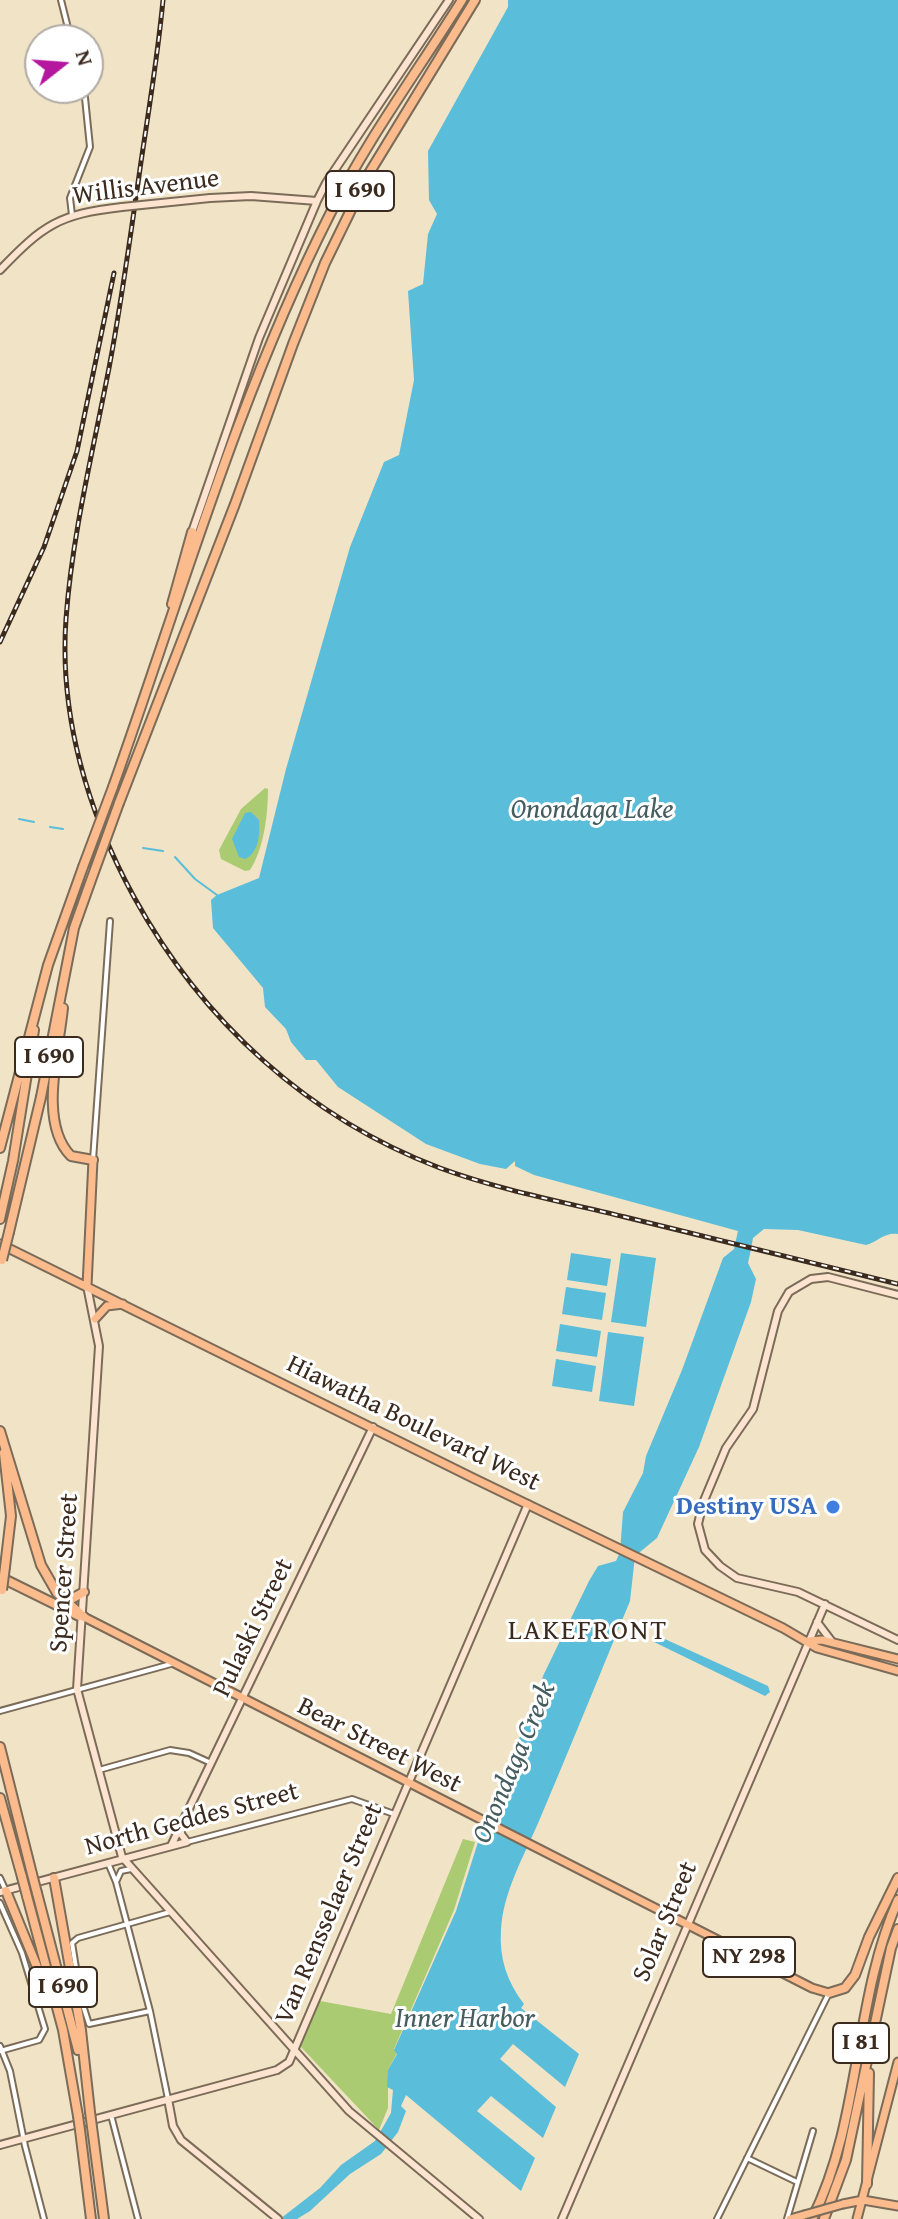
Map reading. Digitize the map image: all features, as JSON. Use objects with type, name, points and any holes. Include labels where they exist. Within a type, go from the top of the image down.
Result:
[{"type":"highway","name":"I 690","points":[[0,1219],[41,994],[58,935],[248,400],[300,275],[343,191],[462,0]]},
{"type":"highway","name":"I 690","points":[[1,1264],[41,1097],[74,928],[119,803],[325,263],[368,175],[475,0]]},
{"type":"highway","points":[[164,640],[192,532]]},
{"type":"highway","points":[[66,964],[54,1077],[54,1117],[65,1150],[78,1159],[93,1160]]},
{"type":"highway","points":[[0,1148],[41,994]]},
{"type":"highway","points":[[0,1433],[11,1516],[0,1601]]},
{"type":"highway","points":[[0,1433],[41,1565],[48,1580],[66,1602],[84,1617]]},
{"type":"highway","points":[[0,1577],[84,1617]]},
{"type":"highway","points":[[66,1602],[84,1592]]},
{"type":"highway","name":"I 690","points":[[0,1747],[86,2082],[104,2219]]},
{"type":"highway","name":"I 690","points":[[0,1798],[66,2046],[91,2219]]},
{"type":"highway","points":[[54,1878],[81,2030],[86,2082]]},
{"type":"highway","points":[[829,1993],[845,1988],[855,1975],[869,1937],[898,1878]]},
{"type":"highway","points":[[3,1892],[43,1979],[66,2046]]},
{"type":"highway","name":"I 81","points":[[808,2217],[835,2162],[878,1957],[898,1900]]},
{"type":"highway","name":"I 81","points":[[824,2219],[846,2160],[891,1948],[898,1929]]},
{"type":"highway","points":[[867,2184],[868,2095],[873,2035]]},
{"type":"main road","points":[[87,1286],[93,1160]]},
{"type":"main road","name":"Hiawatha Boulevard West","points":[[0,1244],[817,1648],[898,1671]]},
{"type":"main road","points":[[95,1319],[107,1306],[125,1304]]},
{"type":"main road","name":"Bear Street West","points":[[84,1617],[686,1925],[812,1988],[829,1993]]},
{"type":"main road","name":"Hiawatha Boulevard West","points":[[808,1641],[822,1640],[898,1659]]},
{"type":"main road","points":[[857,2219],[898,2062]]},
{"type":"main road","points":[[789,2219],[808,2217],[863,2200],[898,2206]]},
{"type":"street","points":[[61,0],[67,24]]},
{"type":"street","points":[[192,532],[259,338],[317,201],[449,0]]},
{"type":"street","points":[[72,215],[70,198],[90,147],[86,104]]},
{"type":"street","name":"Willis Avenue","points":[[0,270],[36,234],[72,215],[210,198],[251,196],[317,201]]},
{"type":"street","points":[[93,1160],[110,921]]},
{"type":"street","points":[[898,1295],[828,1277],[811,1279],[789,1292],[778,1311],[753,1409],[726,1448],[698,1528],[705,1550],[727,1572],[751,1583],[789,1589],[898,1640]]},
{"type":"street","name":"Spencer Street","points":[[87,1286],[95,1319],[99,1358],[77,1689],[123,1859]]},
{"type":"street","name":"Pulaski Street","points":[[171,1846],[373,1427]]},
{"type":"street","name":"Van Rensselaer Street","points":[[0,2145],[277,2070],[289,2062],[528,1504]]},
{"type":"street","name":"Solar Street","points":[[562,2219],[825,1604]]},
{"type":"street","points":[[817,1622],[833,1643]]},
{"type":"street","points":[[0,1711],[172,1664]]},
{"type":"street","points":[[98,1770],[170,1750],[189,1753],[211,1763]]},
{"type":"street","name":"North Geddes Street","points":[[3,1892],[345,1800],[363,1801],[394,1814]]},
{"type":"street","points":[[181,1826],[181,1834],[187,1842]]},
{"type":"street","points":[[123,1859],[349,2111],[479,2219]]},
{"type":"street","points":[[108,1863],[116,1882],[150,2011],[173,2126],[181,2140],[273,2215],[263,2219]]},
{"type":"street","points":[[116,1882],[121,1871],[131,1869]]},
{"type":"street","points":[[0,1878],[3,1892]]},
{"type":"street","points":[[0,1903],[22,1953],[45,2031],[39,2040],[1,2049],[10,2071],[44,2219]]},
{"type":"street","points":[[150,2011],[93,2024],[87,2021],[72,1943],[78,1938],[170,1912]]},
{"type":"street","points":[[717,2219],[829,1993]]},
{"type":"street","points":[[887,2102],[898,2105]]},
{"type":"street","points":[[111,2115],[138,2219]]},
{"type":"street","points":[[789,2219],[813,2131]]},
{"type":"street","points":[[747,2158],[797,2182]]},
{"type":"green space","points":[[265,788],[268,789],[268,799],[262,842],[255,862],[250,870],[245,871],[221,859],[219,850],[241,809]]},
{"type":"green space","points":[[463,1839],[475,1842],[454,1910],[394,2049],[397,2053],[388,2070],[388,2108],[379,2130],[300,2046],[320,2001],[391,2014]]},
{"type":"water","name":"Onondaga Lake","points":[[508,0],[898,0],[898,1234],[889,1234],[866,1245],[798,1230],[764,1229],[753,1238],[748,1263],[756,1279],[751,1302],[699,1447],[657,1538],[635,1556],[630,1601],[506,1902],[501,1950],[509,1978],[524,2004],[521,2008],[579,2054],[565,2087],[513,2044],[500,2059],[556,2107],[543,2138],[491,2096],[477,2111],[535,2158],[521,2191],[406,2095],[401,2106],[406,2111],[398,2132],[381,2154],[350,2174],[310,2211],[297,2219],[280,2219],[320,2188],[341,2165],[375,2141],[391,2113],[393,2090],[387,2087],[388,2070],[397,2054],[394,2050],[456,1911],[488,1811],[535,1702],[543,1676],[589,1581],[598,1566],[616,1561],[620,1552],[623,1512],[643,1473],[646,1456],[723,1258],[734,1249],[738,1231],[534,1175],[515,1166],[515,1161],[506,1169],[480,1164],[426,1144],[338,1087],[316,1060],[306,1060],[291,1042],[286,1029],[265,1007],[263,988],[213,928],[211,900],[259,878],[286,769],[350,547],[384,462],[399,455],[414,380],[408,291],[423,284],[428,234],[437,214],[429,200],[428,151],[508,7]]},
{"type":"water","points":[[251,812],[259,820],[259,837],[256,848],[245,859],[239,857],[232,839],[245,813]]},
{"type":"water","points":[[571,1253],[611,1259],[607,1286],[567,1280]]},
{"type":"water","points":[[621,1253],[656,1258],[646,1327],[611,1322]]},
{"type":"water","points":[[566,1287],[606,1293],[602,1320],[562,1314]]},
{"type":"water","points":[[560,1324],[601,1331],[597,1357],[556,1351]]},
{"type":"water","points":[[608,1332],[644,1337],[634,1406],[599,1401]]},
{"type":"water","points":[[556,1359],[596,1366],[592,1392],[552,1386]]},
{"type":"water","points":[[656,1635],[768,1686],[770,1692],[765,1696],[652,1641]]},
{"type":"waterway","points":[[19,819],[34,822]]},
{"type":"waterway","points":[[50,827],[63,829]]},
{"type":"waterway","points":[[143,848],[163,851]]},
{"type":"waterway","points":[[175,857],[195,879],[217,895]]},
{"type":"railway","points":[[163,0],[122,291],[78,525],[66,619],[67,692],[80,763],[103,832],[134,897],[192,985],[263,1060],[303,1093],[346,1122],[392,1147],[440,1168],[509,1189],[898,1284]]},
{"type":"railway","points":[[0,642],[44,547],[77,451],[114,273]]},
{"type":"place","name":"Destiny USA","points":[[833,1507]]},
{"type":"district","name":"LAKEFRONT","points":[[588,1632]]},
{"type":"water label","name":"Onondaga Creek","points":[[515,1763]]},
{"type":"water label","name":"Inner Harbor","points":[[465,2020]]}]
